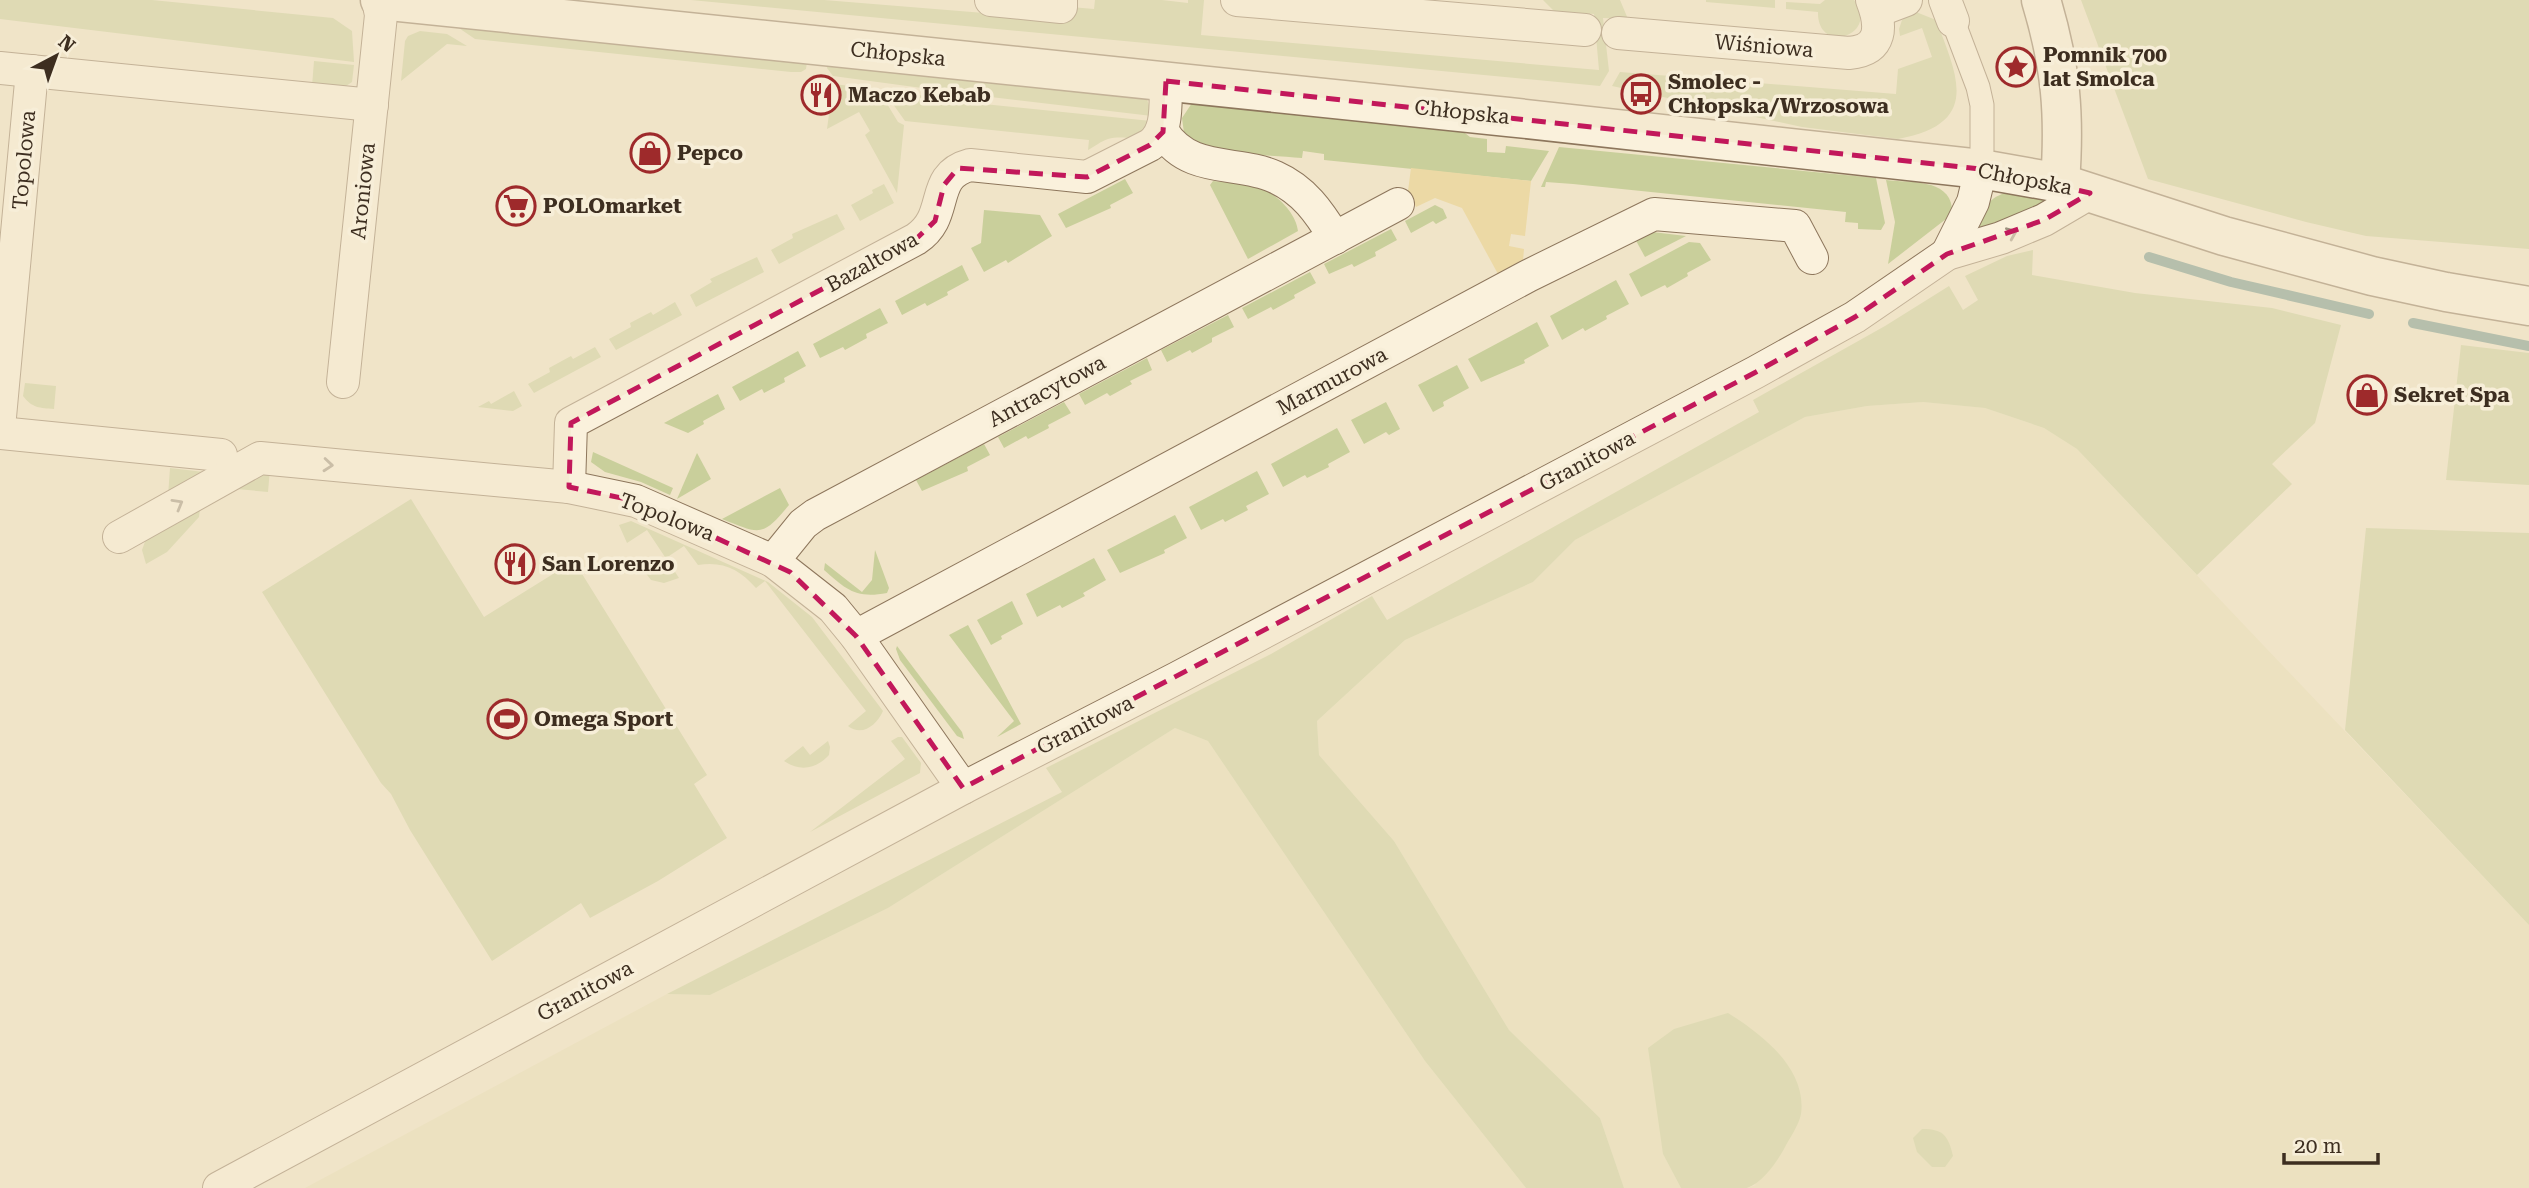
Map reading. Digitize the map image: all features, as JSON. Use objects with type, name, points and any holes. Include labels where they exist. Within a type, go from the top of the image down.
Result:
[{"type":"street","name":"Chłopska","points":[[379,0],[1166,81],[1981,159],[2237,240],[2372,276],[2529,306]]},
{"type":"street","name":"Aroniowa","points":[[343,382],[381,15],[379,0]]},
{"type":"street","points":[[991,0],[1061,7],[1061,0]]},
{"type":"street","points":[[1237,0],[1526,12],[1585,30]]},
{"type":"street","name":"Wiśniowa","points":[[1618,33],[1861,52],[1870,47],[1877,38],[1880,25],[1875,6],[1906,0]]},
{"type":"street","points":[[2041,0],[2059,70],[2064,136],[2075,188]]},
{"type":"street","points":[[1949,10],[1978,86],[1982,105],[1981,159]]},
{"type":"street","points":[[0,68],[372,105]]},
{"type":"street","name":"Topolowa","points":[[0,417],[32,71]]},
{"type":"street","points":[[1166,81],[1163,132],[1169,142],[1215,166],[1257,171],[1292,186],[1320,212],[1335,238]]},
{"type":"street","name":"Bazaltowa","points":[[569,487],[571,423],[916,240],[928,231],[934,221],[944,185],[958,168],[970,165],[1087,177],[1150,145],[1158,140],[1163,132]]},
{"type":"street","name":"Granitowa","points":[[1947,254],[1973,202],[1981,159]]},
{"type":"street","name":"Granitowa","points":[[219,1188],[962,788],[1177,678],[1756,372],[1856,317],[1947,254],[2001,238],[2044,220],[2075,188]]},
{"type":"street","name":"Antracytowa","points":[[773,561],[803,524],[815,515],[1398,204]]},
{"type":"street","name":"Marmurowa","points":[[856,636],[1528,276],[1654,214],[1795,226],[1812,258]]},
{"type":"street","points":[[0,433],[221,455]]},
{"type":"street","name":"Topolowa","points":[[119,537],[260,458],[569,487],[636,501],[773,561],[833,608],[856,636],[962,788]]},
{"type":"highlighted area","points":[[1166,81],[1981,169],[2090,193],[2044,220],[1947,254],[1855,317],[1756,372],[963,788],[856,636],[790,572],[636,501],[569,487],[571,423],[916,239],[935,221],[944,185],[958,168],[1087,177],[1150,145],[1163,132]]},
{"type":"shaded area","points":[[1923,402],[1985,408],[2044,428],[2077,449],[2529,925],[2529,1188],[1747,1188],[1756,1185],[1663,1154],[1681,1188],[1624,1188],[1600,1118],[1509,1030],[1394,841],[1319,755],[1317,721],[1405,640],[1533,582],[1575,540],[1805,417],[1867,406]]},
{"type":"shaded area","points":[[1175,728],[1208,741],[1425,1061],[1526,1188],[305,1188],[667,994],[710,995],[888,908]]},
{"type":"green space","points":[[0,0],[152,0],[333,18],[352,31],[354,62],[0,19]]},
{"type":"green space","points":[[691,0],[824,0],[1069,20],[1071,7],[1094,9],[1095,0],[1162,0],[1188,3],[1188,0],[1204,0],[1201,35],[1599,70],[1594,14],[1554,11],[1543,0],[1620,0],[1628,19],[1603,18],[1609,71],[1600,86]]},
{"type":"green space","points":[[1775,0],[1775,8],[1706,2]]},
{"type":"green space","points":[[1825,0],[1854,0],[1860,12],[1860,23],[1854,31],[1846,36],[1836,37],[1827,34],[1820,26],[1818,12],[1786,9],[1786,2],[1820,4]]},
{"type":"green space","points":[[2081,0],[2529,0],[2529,249],[2366,236],[2148,179]]},
{"type":"green space","points":[[1916,12],[1936,20],[1956,79],[1956,95],[1952,110],[1942,122],[1924,132],[1898,139],[1802,127],[1612,86],[1620,72],[1896,94],[1898,69],[1932,57],[1922,28],[1900,36],[1902,20]]},
{"type":"green space","points":[[453,24],[807,62],[806,69],[791,72],[475,39]]},
{"type":"green space","points":[[420,31],[447,34],[467,46],[447,44],[401,81],[405,41],[408,36]]},
{"type":"green space","points":[[314,61],[354,65],[352,82],[343,88],[312,86]]},
{"type":"green space","points":[[827,63],[1147,99],[1152,116],[833,76]]},
{"type":"green space","points":[[833,84],[878,89],[898,122],[904,125],[897,193],[865,135],[870,131],[859,112],[827,129]]},
{"type":"green space","points":[[883,90],[974,103],[1151,121],[1142,134],[1131,138],[1108,139],[1088,150],[1089,140],[905,121]]},
{"type":"green space","points":[[1192,103],[1456,126],[1470,137],[1487,139],[1487,152],[1505,153],[1506,146],[1549,151],[1531,181],[1324,160],[1324,154],[1303,151],[1302,158],[1240,153],[1196,141],[1184,133],[1182,118]]},
{"type":"green space","points":[[1559,147],[1876,178],[1885,223],[1881,230],[1858,229],[1858,223],[1845,222],[1846,212],[1573,184],[1546,182],[1545,187],[1541,187]]},
{"type":"green space","points":[[1125,179],[1133,193],[1110,205],[1111,208],[1066,228],[1058,214]]},
{"type":"green space","points":[[1886,180],[1916,182],[1936,187],[1944,191],[1952,208],[1946,219],[1888,264],[1895,222]]},
{"type":"green space","points":[[1213,181],[1247,184],[1267,191],[1288,209],[1298,231],[1248,259],[1210,185]]},
{"type":"green space","points":[[884,184],[894,203],[860,221],[851,205]]},
{"type":"green space","points":[[2014,190],[2044,197],[2046,204],[1981,230],[1978,225],[1990,202],[1999,195]]},
{"type":"green space","points":[[1435,205],[1443,209],[1447,218],[1436,224],[1433,221],[1411,233],[1405,221]]},
{"type":"green space","points":[[984,210],[1040,215],[1052,236],[1008,263],[1006,260],[984,272],[971,248],[981,243]]},
{"type":"green space","points":[[837,214],[845,229],[779,264],[771,250],[793,238],[792,234]]},
{"type":"green space","points":[[1391,229],[1397,240],[1375,252],[1376,256],[1354,267],[1352,264],[1329,274],[1324,264]]},
{"type":"green space","points":[[1644,231],[1686,236],[1645,257],[1634,237]]},
{"type":"green space","points":[[1689,242],[1700,243],[1711,260],[1667,288],[1665,285],[1641,297],[1629,274]]},
{"type":"green space","points":[[2033,250],[2032,275],[2135,293],[2272,308],[2341,325],[2315,423],[2272,464],[2292,484],[2197,575],[2077,449],[2044,428],[1985,408],[1923,402],[1867,406],[1805,417],[1575,540],[1533,582],[1405,640],[1317,721],[1319,755],[1394,841],[1509,1030],[1600,1118],[1624,1188],[1526,1188],[1425,1061],[1208,741],[1175,728],[888,908],[710,995],[667,994],[1062,792],[1046,768],[1271,654],[1372,596],[1387,620],[1759,412],[1753,400],[1885,326],[1949,286],[1963,310],[1978,300],[1965,276],[2007,256]]},
{"type":"green space","points":[[757,257],[764,272],[696,307],[690,295],[712,282],[710,279]]},
{"type":"green space","points":[[962,265],[969,280],[927,306],[925,303],[902,315],[895,301]]},
{"type":"green space","points":[[1310,272],[1316,283],[1273,310],[1271,307],[1248,319],[1242,308]]},
{"type":"green space","points":[[1616,280],[1629,304],[1585,331],[1583,328],[1562,340],[1550,316]]},
{"type":"green space","points":[[675,302],[682,315],[616,350],[609,339],[631,327],[630,323],[651,312],[653,315]]},
{"type":"green space","points":[[880,308],[888,323],[866,334],[867,338],[845,350],[843,347],[820,358],[813,344]]},
{"type":"green space","points":[[1228,315],[1234,327],[1212,338],[1212,342],[1192,353],[1190,350],[1167,362],[1161,350]]},
{"type":"green space","points":[[1537,322],[1549,346],[1524,360],[1525,363],[1481,382],[1468,359]]},
{"type":"green space","points":[[2461,345],[2529,353],[2529,485],[2446,480]]},
{"type":"green space","points":[[595,347],[601,357],[534,393],[528,384],[550,372],[549,368]]},
{"type":"green space","points":[[798,351],[806,366],[784,378],[785,382],[764,393],[762,389],[740,401],[732,387]]},
{"type":"green space","points":[[1147,358],[1152,370],[1130,381],[1132,384],[1110,396],[1107,393],[1085,405],[1079,394]]},
{"type":"green space","points":[[1457,365],[1469,388],[1443,402],[1444,406],[1433,412],[1418,385]]},
{"type":"green space","points":[[25,383],[56,386],[54,409],[40,408],[30,403],[23,396]]},
{"type":"green space","points":[[514,391],[522,406],[513,411],[478,407],[489,401],[491,404]]},
{"type":"green space","points":[[718,394],[725,409],[688,433],[664,423]]},
{"type":"green space","points":[[1064,402],[1071,413],[1028,439],[1026,436],[1004,448],[998,437]]},
{"type":"green space","points":[[1386,402],[1400,429],[1389,435],[1386,432],[1364,444],[1351,420]]},
{"type":"green space","points":[[1337,428],[1350,452],[1328,464],[1329,467],[1307,478],[1305,475],[1283,487],[1271,464]]},
{"type":"green space","points":[[984,444],[990,455],[967,467],[968,471],[922,491],[916,480]]},
{"type":"green space","points":[[593,452],[673,488],[670,495],[641,482],[605,472],[591,462]]},
{"type":"green space","points":[[697,453],[711,479],[677,499]]},
{"type":"green space","points":[[170,468],[204,472],[205,475],[168,496]]},
{"type":"green space","points":[[270,469],[268,492],[226,488]]},
{"type":"green space","points":[[1257,471],[1269,494],[1246,506],[1248,510],[1201,530],[1189,507]]},
{"type":"green space","points":[[780,488],[789,505],[766,528],[753,530],[722,519]]},
{"type":"green space","name":"Omega Sport","points":[[411,499],[484,617],[574,561],[707,775],[694,784],[727,838],[658,881],[590,918],[581,903],[492,961],[410,830],[391,794],[381,783],[262,592]]},
{"type":"green space","points":[[201,502],[199,517],[167,552],[146,564],[142,550],[147,536]]},
{"type":"green space","points":[[1175,515],[1187,538],[1164,550],[1165,553],[1120,573],[1107,550]]},
{"type":"green space","points":[[631,521],[768,582],[812,617],[883,711],[877,721],[864,730],[848,726],[866,711],[765,581],[756,588],[730,568],[715,564],[698,565],[684,546],[666,558],[679,578],[664,583],[651,580],[644,571],[665,557],[647,530],[627,543],[619,525]]},
{"type":"green space","points":[[2366,528],[2529,533],[2529,925],[2345,730]]},
{"type":"green space","points":[[875,550],[889,588],[887,593],[867,595],[852,591],[824,570],[825,563],[862,592],[872,580]]},
{"type":"green space","points":[[1094,558],[1106,580],[1083,593],[1085,596],[1037,617],[1026,594]]},
{"type":"green space","points":[[1012,601],[1023,624],[991,645],[977,620]]},
{"type":"green space","points":[[968,625],[1021,724],[997,737],[1014,721],[949,635]]},
{"type":"green space","points":[[897,646],[962,732],[964,739],[957,736],[900,660]]},
{"type":"green space","points":[[902,737],[921,763],[920,773],[810,832],[905,759],[891,741]]},
{"type":"green space","points":[[828,741],[829,755],[813,766],[796,767],[784,761],[803,746],[810,755]]},
{"type":"green space","points":[[1728,1013],[1768,1043],[1790,1068],[1801,1098],[1800,1118],[1777,1160],[1764,1177],[1753,1185],[1747,1188],[1681,1188],[1663,1154],[1648,1048],[1674,1029]]},
{"type":"green space","points":[[1922,1129],[1940,1132],[1947,1139],[1953,1156],[1945,1167],[1932,1167],[1917,1152],[1913,1138]]},
{"type":"sand","points":[[1411,168],[1531,181],[1525,236],[1511,234],[1509,246],[1524,249],[1523,261],[1498,274],[1462,208],[1435,198],[1416,207],[1408,191]]},
{"type":"waterway","points":[[2149,257],[2231,282],[2369,314]]},
{"type":"waterway","points":[[2413,323],[2529,346]]},
{"type":"place","name":"Pomnik 700 lat Smolca","points":[[2016,67]]},
{"type":"place","name":"Smolec - Chłopska/Wrzosowa","points":[[1641,94]]},
{"type":"place","name":"Maczo Kebab","points":[[821,95]]},
{"type":"place","name":"Pepco","points":[[650,153]]},
{"type":"place","name":"POLOmarket","points":[[516,206]]},
{"type":"place","name":"Sekret Spa","points":[[2367,395]]},
{"type":"place","name":"San Lorenzo","points":[[515,564]]},
{"type":"place","name":"Omega Sport","points":[[507,719]]}]
